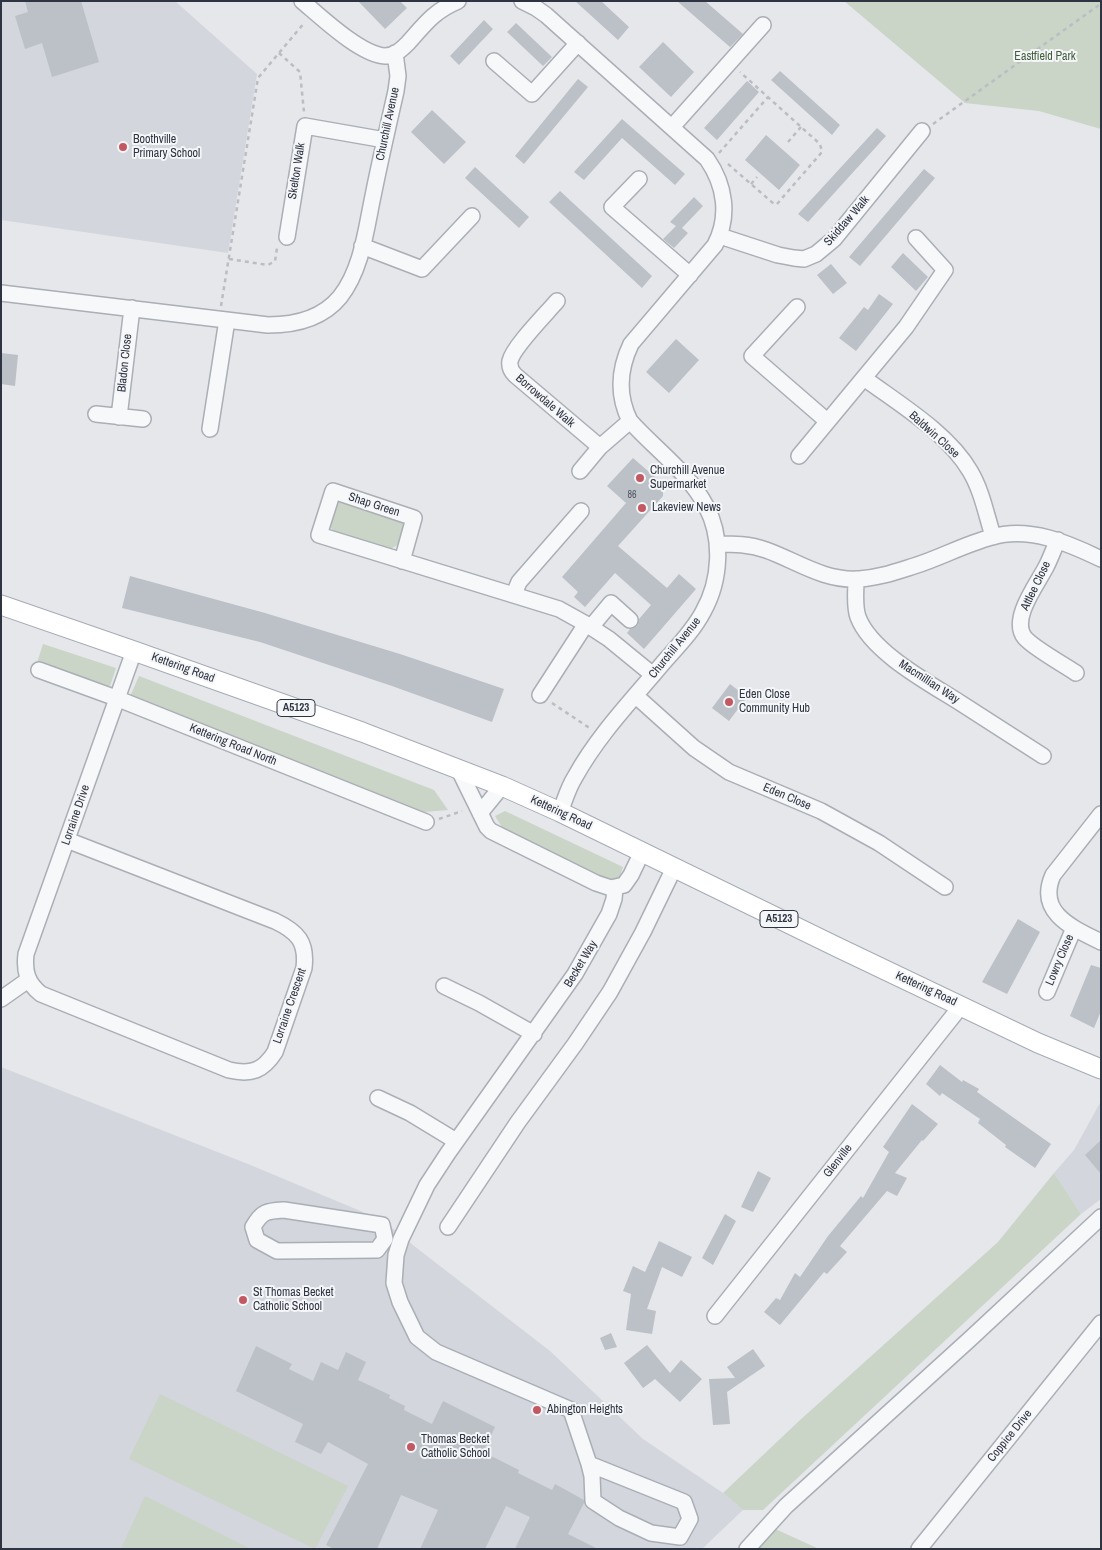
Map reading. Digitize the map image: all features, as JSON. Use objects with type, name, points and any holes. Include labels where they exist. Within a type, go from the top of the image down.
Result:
[{"type":"main road","name":"Kettering Road","points":[[1,606],[134,651],[458,768],[502,786],[560,812],[1038,1043],[1101,1069]]},
{"type":"street","points":[[310,5],[354,43],[366,50],[387,56],[395,53],[408,43],[434,14],[458,1]]},
{"type":"street","name":"Churchill Avenue","points":[[522,1],[539,5],[578,43],[707,159],[716,173],[721,186],[724,213],[720,236],[706,257],[640,331],[631,344],[625,357],[620,384],[625,412],[630,421],[697,491],[714,525],[718,562],[711,596],[694,626],[602,737],[574,778],[560,812]]},
{"type":"street","points":[[672,127],[764,25]]},
{"type":"street","points":[[494,61],[532,94],[578,43]]},
{"type":"street","name":"Churchill Avenue","points":[[1,293],[268,325],[296,324],[319,314],[335,302],[348,286],[362,246],[397,84],[395,53]]},
{"type":"street","name":"Skelton Walk","points":[[287,237],[305,126],[385,140]]},
{"type":"street","name":"Skiddaw Walk","points":[[720,236],[778,255],[794,258],[804,258],[816,254],[834,239],[922,131]]},
{"type":"street","points":[[639,179],[612,207],[690,275]]},
{"type":"street","points":[[362,246],[422,269],[472,216]]},
{"type":"street","points":[[799,456],[906,327],[945,270],[916,238]]},
{"type":"street","name":"Borrowdale Walk","points":[[557,301],[513,353],[510,364],[511,370],[515,376],[600,447]]},
{"type":"street","points":[[797,307],[752,356],[827,421]]},
{"type":"street","name":"Bladon Close","points":[[119,417],[132,308]]},
{"type":"street","points":[[210,429],[223,319]]},
{"type":"street","name":"Baldwin Close","points":[[864,378],[918,418],[959,456],[970,471],[980,491],[993,536]]},
{"type":"street","points":[[96,414],[143,420]]},
{"type":"street","points":[[580,471],[600,447],[630,421]]},
{"type":"street","name":"Shap Green","points":[[402,560],[414,518],[333,491],[319,534],[558,609],[589,625],[608,638],[653,676]]},
{"type":"street","points":[[514,594],[519,582],[581,511]]},
{"type":"street","points":[[717,544],[744,544],[766,550],[808,569],[827,575],[856,579],[885,576],[934,560],[993,536],[1012,534],[1058,540],[1101,559]]},
{"type":"street","name":"Attlee Close","points":[[1058,540],[1047,565],[1023,608],[1020,625],[1022,632],[1030,642],[1076,673]]},
{"type":"street","name":"Macmillian Way","points":[[856,579],[858,617],[868,634],[878,645],[903,666],[1043,756]]},
{"type":"street","points":[[540,695],[589,625],[611,603],[630,620]]},
{"type":"street","name":"Lorraine Drive","points":[[28,980],[24,967],[26,954],[134,651]]},
{"type":"street","name":"Kettering Road North","points":[[39,670],[116,698],[426,822]]},
{"type":"street","name":"Eden Close","points":[[636,696],[694,748],[730,772],[821,811],[878,843],[945,887]]},
{"type":"street","points":[[458,768],[487,827],[495,834],[605,887],[615,888],[628,881],[642,852]]},
{"type":"street","points":[[481,815],[502,786]]},
{"type":"street","points":[[1101,814],[1059,866],[1049,883],[1049,902],[1059,918],[1101,942]]},
{"type":"street","name":"Lorraine Crescent","points":[[28,980],[41,994],[229,1070],[250,1072],[260,1069],[269,1062],[275,1052],[304,968],[306,956],[303,947],[298,936],[290,928],[67,840]]},
{"type":"street","points":[[448,1227],[518,1122],[596,1015],[643,932],[674,868]]},
{"type":"street","name":"Becket Way","points":[[589,1464],[684,1502],[690,1519],[680,1537],[652,1533],[619,1518],[592,1501],[592,1476],[571,1410],[436,1352],[417,1337],[400,1302],[394,1283],[396,1255],[401,1239],[427,1185],[456,1141],[575,974],[612,907],[615,888]]},
{"type":"street","name":"Lowry Close","points":[[1047,992],[1074,928]]},
{"type":"street","points":[[1,999],[28,980]]},
{"type":"street","points":[[444,986],[534,1034]]},
{"type":"street","name":"Glenville","points":[[715,1316],[961,1006]]},
{"type":"street","points":[[378,1098],[456,1141]]},
{"type":"street","points":[[284,1210],[382,1225],[385,1239],[377,1250],[277,1251],[256,1240],[254,1227],[259,1218],[267,1212],[284,1210]]},
{"type":"street","points":[[747,1549],[786,1506],[1101,1217]]},
{"type":"street","points":[[385,1239],[401,1239]]},
{"type":"street","name":"Coppice Drive","points":[[918,1549],[1101,1323]]},
{"type":"path","points":[[223,319],[229,259],[258,78],[279,53],[310,5]]},
{"type":"path","points":[[922,131],[1098,5],[1101,6]]},
{"type":"path","points":[[279,53],[300,72],[305,126]]},
{"type":"path","points":[[724,160],[771,203],[777,204],[822,152],[820,144],[730,63]]},
{"type":"path","points":[[718,154],[768,97]]},
{"type":"path","points":[[788,142],[801,127]]},
{"type":"path","points":[[751,184],[758,177]]},
{"type":"path","points":[[229,259],[268,265],[275,261],[278,244],[287,237]]},
{"type":"path","points":[[540,695],[602,737]]},
{"type":"path","points":[[426,822],[466,809],[481,815]]},
{"type":"shaded area","name":"Boothville Primary School","points":[[1,1],[175,1],[257,74],[228,253],[1,220]]},
{"type":"shaded area","name":"St Thomas Becket Catholic School","points":[[1,1067],[248,1164],[382,1220],[550,1351],[643,1439],[723,1493],[743,1510],[702,1549],[1,1549]]},
{"type":"shaded area","points":[[1101,1101],[1101,1199],[1081,1214],[1054,1173],[1074,1150]]},
{"type":"green space","name":"Eastfield Park","points":[[844,1],[1101,1],[1101,129],[1039,111],[965,103]]},
{"type":"green space","points":[[345,500],[402,520],[404,534],[398,545],[389,549],[335,533],[328,524],[334,504]]},
{"type":"green space","points":[[43,644],[116,668],[110,686],[37,663]]},
{"type":"green space","points":[[139,676],[434,790],[448,810],[424,812],[129,699]]},
{"type":"green space","points":[[505,811],[623,867],[617,885],[502,827],[495,816]]},
{"type":"green space","points":[[1054,1173],[1081,1214],[763,1510],[743,1510],[723,1493],[799,1421],[998,1242]]},
{"type":"green space","points":[[160,1394],[348,1486],[315,1549],[129,1459]]},
{"type":"green space","points":[[145,1496],[251,1549],[121,1549]]},
{"type":"green space","points":[[771,1527],[819,1549],[749,1549]]},
{"type":"building","points":[[25,1],[81,1],[99,62],[52,77],[42,43],[25,49],[15,16],[28,12]]},
{"type":"building","points":[[358,1],[400,1],[407,8],[385,29]]},
{"type":"building","points":[[575,1],[601,1],[629,27],[618,40]]},
{"type":"building","points":[[677,1],[705,1],[743,34],[730,47]]},
{"type":"building","points":[[484,20],[493,29],[459,65],[450,56]]},
{"type":"building","points":[[516,23],[552,57],[543,66],[507,32]]},
{"type":"building","points":[[663,42],[694,72],[671,97],[639,67]]},
{"type":"building","points":[[780,71],[840,125],[832,135],[771,80]]},
{"type":"building","points":[[578,79],[588,87],[524,164],[515,156]]},
{"type":"building","points":[[747,81],[759,92],[717,140],[704,128]]},
{"type":"building","points":[[432,110],[466,142],[444,164],[411,132]]},
{"type":"building","points":[[622,119],[685,174],[675,185],[622,138],[584,180],[574,172]]},
{"type":"building","points":[[877,128],[886,136],[808,222],[798,214]]},
{"type":"building","points":[[766,135],[800,165],[779,190],[745,160]]},
{"type":"building","points":[[475,167],[529,217],[519,228],[465,178]]},
{"type":"building","points":[[924,169],[935,178],[860,266],[849,257]]},
{"type":"building","points":[[560,191],[652,276],[642,288],[549,202]]},
{"type":"building","points":[[694,197],[703,206],[682,228],[688,233],[674,248],[663,239],[676,226],[670,222]]},
{"type":"building","points":[[903,253],[928,277],[916,291],[891,267]]},
{"type":"building","points":[[831,264],[847,283],[833,294],[817,275]]},
{"type":"building","points":[[879,294],[893,304],[856,351],[839,338],[864,307],[868,310]]},
{"type":"building","points":[[676,339],[699,360],[669,393],[646,372]]},
{"type":"building","points":[[1,353],[18,355],[15,386],[1,384]]},
{"type":"building","points":[[633,458],[663,484],[663,496],[618,546],[667,588],[679,574],[696,589],[644,649],[627,633],[630,629],[637,626],[639,619],[651,605],[615,573],[585,607],[574,597],[578,592],[562,577],[626,503],[607,486]]},
{"type":"building","points":[[130,576],[265,613],[400,654],[504,689],[492,722],[260,642],[122,608]]},
{"type":"building","name":"Eden Close Community Hub","points":[[730,684],[747,697],[729,721],[712,708]]},
{"type":"building","points":[[1018,919],[1040,932],[1007,994],[982,982]]},
{"type":"building","points":[[1091,965],[1101,968],[1101,1011],[1094,1028],[1070,1016]]},
{"type":"building","points":[[940,1065],[962,1082],[963,1080],[979,1089],[977,1092],[1051,1144],[1035,1168],[1005,1147],[1006,1145],[978,1123],[980,1119],[942,1093],[940,1096],[926,1084]]},
{"type":"building","points":[[912,1104],[938,1124],[895,1173],[907,1178],[897,1196],[887,1191],[840,1246],[847,1252],[827,1274],[824,1272],[780,1325],[764,1312],[776,1298],[780,1300],[795,1273],[800,1277],[828,1236],[861,1196],[863,1198],[889,1152],[883,1147]]},
{"type":"building","points":[[1101,1140],[1101,1174],[1085,1155]]},
{"type":"building","points":[[758,1171],[771,1178],[753,1212],[741,1207]]},
{"type":"building","points":[[725,1214],[736,1221],[713,1265],[702,1258]]},
{"type":"building","points":[[659,1241],[692,1257],[682,1277],[662,1267],[647,1309],[656,1311],[652,1334],[626,1330],[631,1294],[623,1291],[633,1266],[645,1272]]},
{"type":"building","points":[[611,1333],[617,1347],[605,1350],[600,1338]]},
{"type":"building","points":[[647,1345],[670,1373],[681,1360],[702,1379],[680,1402],[655,1379],[643,1388],[624,1363]]},
{"type":"building","name":"Thomas Becket Catholic School","points":[[256,1346],[292,1364],[289,1369],[313,1381],[321,1362],[338,1370],[346,1352],[366,1362],[358,1380],[390,1395],[389,1398],[405,1406],[404,1410],[432,1424],[443,1401],[495,1427],[483,1452],[519,1470],[518,1473],[552,1490],[555,1484],[584,1500],[568,1534],[598,1549],[515,1549],[530,1517],[506,1506],[485,1549],[420,1549],[438,1510],[401,1495],[377,1549],[334,1549],[326,1545],[368,1464],[328,1442],[321,1454],[295,1442],[303,1424],[236,1391]]},
{"type":"building","points":[[753,1349],[765,1366],[727,1392],[730,1424],[713,1425],[709,1379],[735,1378],[727,1367]]},
{"type":"place","name":"Boothville Primary School","points":[[123,147]]},
{"type":"place","name":"Churchill Avenue Supermarket","points":[[640,478]]},
{"type":"place","name":"Lakeview News","points":[[642,508]]},
{"type":"place","name":"Eden Close Community Hub","points":[[729,702]]},
{"type":"place","name":"St Thomas Becket Catholic School","points":[[243,1300]]},
{"type":"place","name":"Abington Heights","points":[[537,1410]]},
{"type":"place","name":"Thomas Becket Catholic School","points":[[411,1447]]}]
